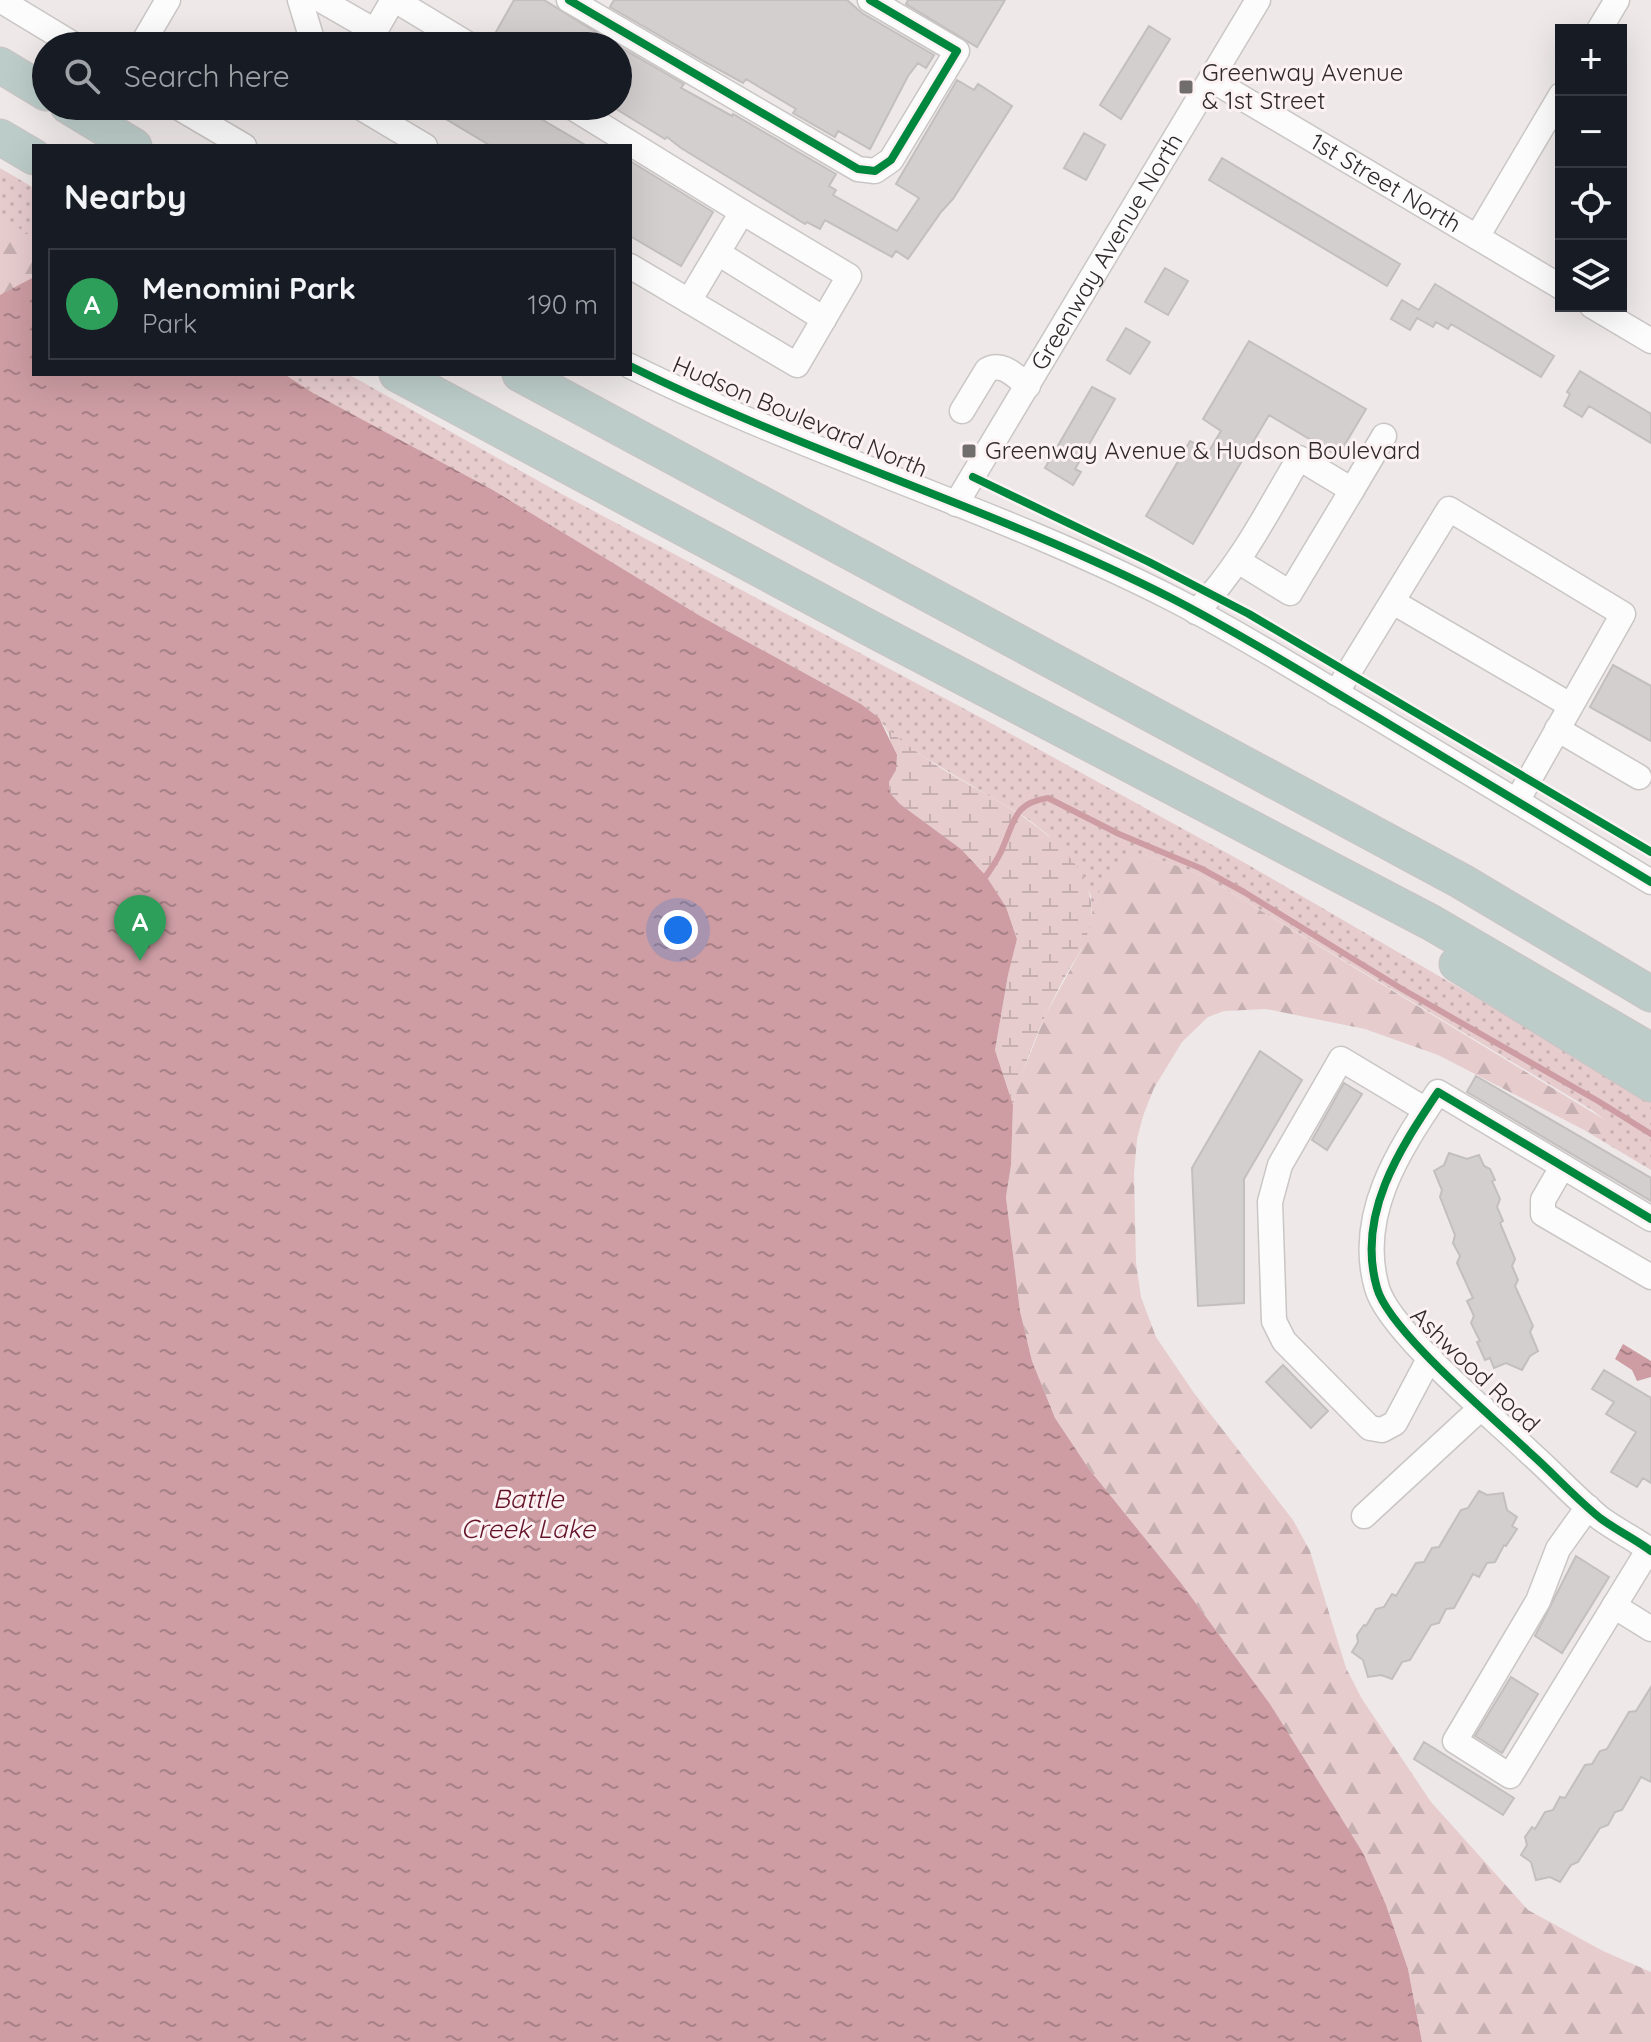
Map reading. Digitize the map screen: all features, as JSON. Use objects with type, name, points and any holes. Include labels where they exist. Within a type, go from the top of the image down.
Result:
[{"type":"highway","points":[[0,65],[32,84]]},
{"type":"highway","points":[[91,120],[131,144]]},
{"type":"highway","points":[[0,137],[32,156]]},
{"type":"highway","points":[[401,376],[862,624],[1432,923],[1651,1051]]},
{"type":"highway","points":[[524,376],[1461,881],[1651,994]]},
{"type":"highway","points":[[1211,807],[1651,1084]]},
{"type":"street","points":[[0,0],[53,32]]},
{"type":"street","points":[[149,32],[168,0]]},
{"type":"street","points":[[300,0],[310,32]]},
{"type":"street","points":[[321,0],[375,31],[394,0],[448,32]]},
{"type":"street","points":[[569,0],[624,32]]},
{"type":"street","points":[[632,37],[858,169],[875,171],[891,160],[957,51],[870,0]]},
{"type":"street","name":"Greenway Avenue North","points":[[956,504],[1258,0]]},
{"type":"street","points":[[1603,24],[1617,0]]},
{"type":"street","name":"1st Street North","points":[[1212,80],[1555,283]]},
{"type":"street","points":[[1477,237],[1560,96]]},
{"type":"street","points":[[200,120],[241,144]]},
{"type":"street","points":[[381,120],[422,144]]},
{"type":"street","points":[[593,120],[632,144]]},
{"type":"street","points":[[632,144],[849,276],[797,365],[632,267]]},
{"type":"street","points":[[689,301],[742,212]]},
{"type":"street","points":[[718,253],[824,319]]},
{"type":"street","points":[[1602,312],[1651,341]]},
{"type":"street","name":"Hudson Boulevard North","points":[[632,367],[774,432],[1093,562],[1196,612],[1651,882]]},
{"type":"street","points":[[962,411],[987,370],[993,367],[1004,368],[1028,386]]},
{"type":"street","points":[[1238,561],[1290,593],[1384,436]]},
{"type":"street","points":[[1196,612],[1238,561],[1299,458],[1352,490]]},
{"type":"street","points":[[1336,693],[1449,509],[1623,614],[1517,801]]},
{"type":"street","points":[[1393,602],[1570,705]]},
{"type":"street","points":[[1557,729],[1639,777]]},
{"type":"street","points":[[1430,1357],[1395,1423],[1382,1430],[1370,1428],[1284,1341],[1274,1321],[1270,1202],[1280,1165],[1341,1059],[1426,1110],[1438,1092],[1651,1219]]},
{"type":"street","name":"Ashwood Road","points":[[1426,1110],[1395,1162],[1373,1220],[1373,1262],[1377,1289],[1388,1313],[1588,1507],[1650,1550]]},
{"type":"street","points":[[1562,1167],[1543,1200],[1543,1214],[1651,1277]]},
{"type":"street","points":[[1364,1516],[1482,1407]]},
{"type":"street","points":[[1588,1507],[1558,1549],[1538,1601],[1455,1741],[1510,1776],[1650,1550]]},
{"type":"street","points":[[1614,1606],[1651,1629]]},
{"type":"green space","points":[[0,168],[32,187],[32,376],[352,376],[560,493],[1245,863],[1651,1102],[1651,1170],[1584,1130],[1594,1135],[1605,1120],[1592,1110],[1217,884],[1189,870],[1145,855],[1097,897],[1092,917],[1091,896],[1081,874],[1048,835],[1028,819],[924,757],[901,741],[861,704],[702,617],[602,557],[0,1428]]},
{"type":"green space","points":[[0,217],[32,236],[32,278],[0,295]]},
{"type":"green space","points":[[883,725],[930,761],[995,799],[1047,835],[1068,856],[1084,879],[1091,904],[1088,932],[1039,1029],[1013,1105],[995,1050],[1017,938],[1006,907],[985,876],[961,849],[900,804],[890,793],[889,782],[896,770],[889,734]]},
{"type":"green space","points":[[1145,855],[1189,870],[1217,884],[1605,1120],[1607,1129],[1604,1134],[1594,1135],[1438,1055],[1365,1029],[1266,1009],[1224,1011],[1208,1017],[1182,1042],[1154,1088],[1143,1116],[1137,1139],[1134,1174],[1136,1263],[1141,1297],[1156,1337],[1194,1393],[1293,1520],[1310,1551],[1346,1668],[1362,1699],[1431,1802],[1528,1910],[1603,1951],[1651,1972],[1651,2042],[1422,2042],[1408,1969],[1386,1905],[1270,1704],[1181,1583],[1089,1469],[1055,1418],[1032,1361],[1020,1311],[1006,1197],[1011,1165],[1013,1105],[1046,1014],[1081,950],[1106,877],[1115,865],[1128,857]]},
{"type":"water","name":"Battle Creek Lake","points":[[32,278],[32,376],[287,376],[491,489],[702,617],[861,704],[879,718],[897,755],[896,770],[889,782],[890,793],[900,804],[961,849],[986,876],[1006,907],[1017,939],[995,1050],[1013,1105],[1011,1165],[1006,1197],[1020,1311],[1032,1361],[1055,1418],[1089,1469],[1181,1583],[1270,1704],[1363,1853],[1386,1905],[1408,1969],[1422,2042],[0,2042],[0,295]]},
{"type":"water","points":[[1623,1344],[1651,1361],[1651,1377],[1637,1381],[1632,1370],[1615,1359]]},
{"type":"building","points":[[514,0],[544,0],[595,32],[496,32]]},
{"type":"building","points":[[614,0],[847,0],[862,13],[934,55],[926,68],[918,63],[908,76],[870,149],[838,131],[835,137],[793,113],[796,109],[746,79],[743,83],[610,7]]},
{"type":"building","points":[[908,0],[1005,0],[977,47],[906,4]]},
{"type":"building","points":[[1149,26],[1170,39],[1121,119],[1100,105]]},
{"type":"building","points":[[632,54],[684,84],[681,88],[733,114],[836,174],[829,186],[836,190],[833,195],[897,231],[919,198],[896,184],[957,80],[974,90],[978,84],[1012,106],[953,199],[908,259],[896,251],[892,257],[825,220],[820,229],[807,222],[805,224],[667,137],[665,139],[632,119]]},
{"type":"building","points":[[447,120],[543,120],[584,144],[488,144]]},
{"type":"building","points":[[1084,133],[1105,145],[1086,180],[1064,168]]},
{"type":"building","points":[[1222,158],[1400,264],[1387,286],[1209,180]]},
{"type":"building","points":[[632,162],[713,212],[681,266],[632,237]]},
{"type":"building","points":[[1165,268],[1188,281],[1168,315],[1145,302]]},
{"type":"building","points":[[1435,284],[1554,356],[1541,377],[1451,324],[1448,329],[1436,322],[1433,327],[1417,318],[1410,330],[1391,319],[1402,300],[1419,310]]},
{"type":"building","points":[[1126,328],[1150,342],[1130,374],[1107,360]]},
{"type":"building","points":[[1249,341],[1366,409],[1338,456],[1269,415],[1193,544],[1146,516],[1190,441],[1209,451],[1221,431],[1203,419]]},
{"type":"building","points":[[1580,371],[1651,414],[1651,443],[1589,406],[1582,417],[1564,406],[1570,394],[1567,392]]},
{"type":"building","points":[[1092,387],[1115,399],[1075,469],[1081,472],[1073,485],[1045,468]]},
{"type":"building","points":[[1613,665],[1651,686],[1651,741],[1590,707]]},
{"type":"building","points":[[1260,1051],[1302,1080],[1244,1179],[1244,1303],[1198,1306],[1192,1168]]},
{"type":"building","points":[[1476,1076],[1651,1178],[1651,1201],[1467,1092]]},
{"type":"building","points":[[1344,1083],[1362,1094],[1327,1150],[1312,1140]]},
{"type":"building","points":[[1449,1153],[1467,1159],[1479,1155],[1495,1180],[1492,1181],[1500,1199],[1497,1207],[1503,1221],[1500,1223],[1515,1259],[1512,1266],[1518,1280],[1515,1286],[1533,1326],[1530,1332],[1538,1351],[1530,1356],[1522,1370],[1506,1363],[1494,1368],[1490,1358],[1485,1360],[1477,1342],[1480,1341],[1471,1323],[1474,1316],[1467,1301],[1473,1298],[1457,1263],[1460,1256],[1453,1243],[1455,1235],[1440,1197],[1442,1190],[1434,1171],[1444,1165]]},
{"type":"building","points":[[1283,1365],[1328,1411],[1311,1428],[1266,1382]]},
{"type":"building","points":[[1604,1370],[1651,1398],[1651,1483],[1643,1478],[1637,1487],[1611,1472],[1636,1432],[1606,1414],[1614,1402],[1592,1389]]},
{"type":"building","points":[[1479,1491],[1487,1495],[1503,1493],[1507,1510],[1517,1517],[1512,1526],[1517,1529],[1495,1562],[1487,1563],[1479,1577],[1473,1574],[1454,1608],[1446,1609],[1439,1623],[1431,1625],[1410,1660],[1402,1662],[1392,1679],[1381,1675],[1368,1677],[1363,1660],[1352,1652],[1358,1642],[1357,1635],[1376,1609],[1384,1607],[1392,1594],[1396,1596],[1416,1563],[1424,1562],[1432,1548],[1439,1547],[1461,1510],[1468,1508]]},
{"type":"building","points":[[1576,1556],[1609,1577],[1562,1653],[1535,1636]]},
{"type":"building","points":[[1511,1677],[1538,1694],[1502,1753],[1475,1736]]},
{"type":"building","points":[[1651,1687],[1651,1782],[1641,1777],[1622,1810],[1615,1812],[1608,1825],[1600,1828],[1578,1862],[1571,1865],[1560,1882],[1550,1877],[1536,1880],[1531,1862],[1521,1855],[1527,1845],[1525,1837],[1532,1827],[1535,1829],[1545,1812],[1553,1810],[1560,1797],[1565,1798],[1585,1765],[1592,1764],[1600,1751],[1607,1749],[1629,1712],[1636,1711]]},
{"type":"building","points":[[1424,1742],[1514,1798],[1503,1815],[1414,1759]]},
{"type":"waterway","points":[[986,876],[1000,855],[1017,814],[1028,804],[1048,798],[1119,834],[1200,868],[1244,892],[1402,989],[1651,1134]]},
{"type":"cycle path","points":[[569,0],[624,32]]},
{"type":"cycle path","points":[[632,37],[858,169],[875,171],[891,160],[957,51],[870,0]]},
{"type":"cycle path","points":[[632,367],[765,427],[1039,537],[1173,599],[1273,655],[1651,882]]},
{"type":"cycle path","points":[[973,477],[1249,614],[1651,852]]},
{"type":"cycle path","points":[[1651,1219],[1438,1092],[1396,1160],[1385,1184],[1372,1235],[1372,1261],[1377,1288],[1386,1306],[1421,1350],[1591,1510],[1651,1551]]},
{"type":"place","name":"Greenway Avenue & 1st Street","points":[[1186,87]]},
{"type":"place","name":"Greenway Avenue & Hudson Boulevard","points":[[969,451]]},
{"type":"place","name":"Menomini Park","points":[[140,961]]}]
